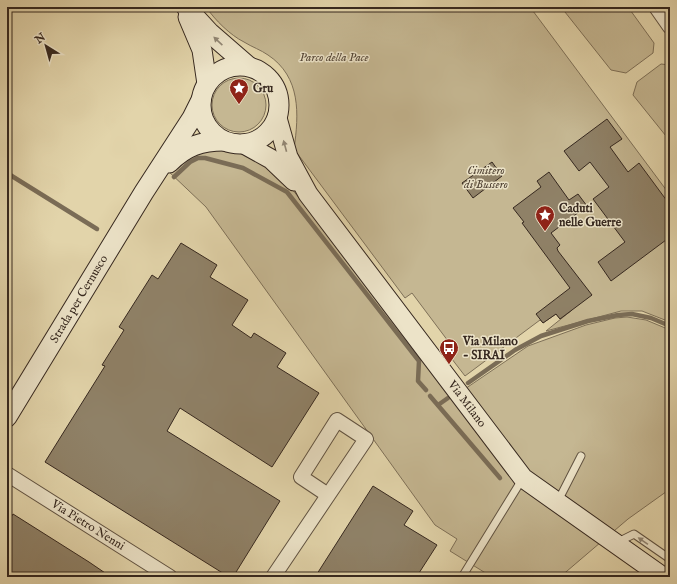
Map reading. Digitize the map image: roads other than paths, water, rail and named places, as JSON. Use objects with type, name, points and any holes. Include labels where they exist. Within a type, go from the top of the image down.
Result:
[{"type":"street","name":"Via Milano","points":[[183,7],[200,44],[204,92],[201,111],[206,124],[215,135],[224,140],[234,144],[244,144],[274,161],[308,194]]},
{"type":"street","name":"Via Milano","points":[[186,7],[216,39],[248,66],[262,72],[274,86],[279,103],[277,118],[288,158],[308,194],[523,478],[556,503],[663,577]]},
{"type":"street","points":[[656,7],[670,27]]},
{"type":"street","points":[[204,92],[215,75],[225,69],[234,66],[248,66]]},
{"type":"street","name":"Strada per Cernusco","points":[[7,417],[192,118],[204,92]]},
{"type":"street","points":[[244,144],[264,135],[277,118]]},
{"type":"street","name":"Strada per Cernusco","points":[[152,181],[179,154],[190,146],[206,141],[224,140]]},
{"type":"street","points":[[273,577],[366,439],[337,420],[301,477],[328,495]]},
{"type":"street","name":"Via Pietro Nenni","points":[[7,474],[170,577]]},
{"type":"lane","points":[[556,503],[581,456]]},
{"type":"lane","points":[[463,576],[523,478]]},
{"type":"lane","points":[[615,544],[634,534],[670,559]]},
{"type":"waterway","points":[[174,177],[190,162],[198,158],[205,158],[243,168],[287,192],[419,361],[418,381],[426,390]]},
{"type":"waterway","points":[[7,173],[97,229]]},
{"type":"waterway","points":[[468,383],[515,350],[541,336],[588,321],[618,315],[632,314],[651,318],[670,326]]},
{"type":"waterway","points":[[430,396],[500,478]]},
{"type":"waterway","points":[[438,405],[448,398]]},
{"type":"place","name":"Gru","points":[[239,105]]},
{"type":"place","name":"Caduti nelle Guerre","points":[[545,232]]},
{"type":"place","name":"Via Milano - SIRAI","points":[[449,365]]},
{"type":"park label","name":"Parco della Pace","points":[[334,57]]},
{"type":"park label","name":"Cimitero di Bussero","points":[[486,177]]}]
